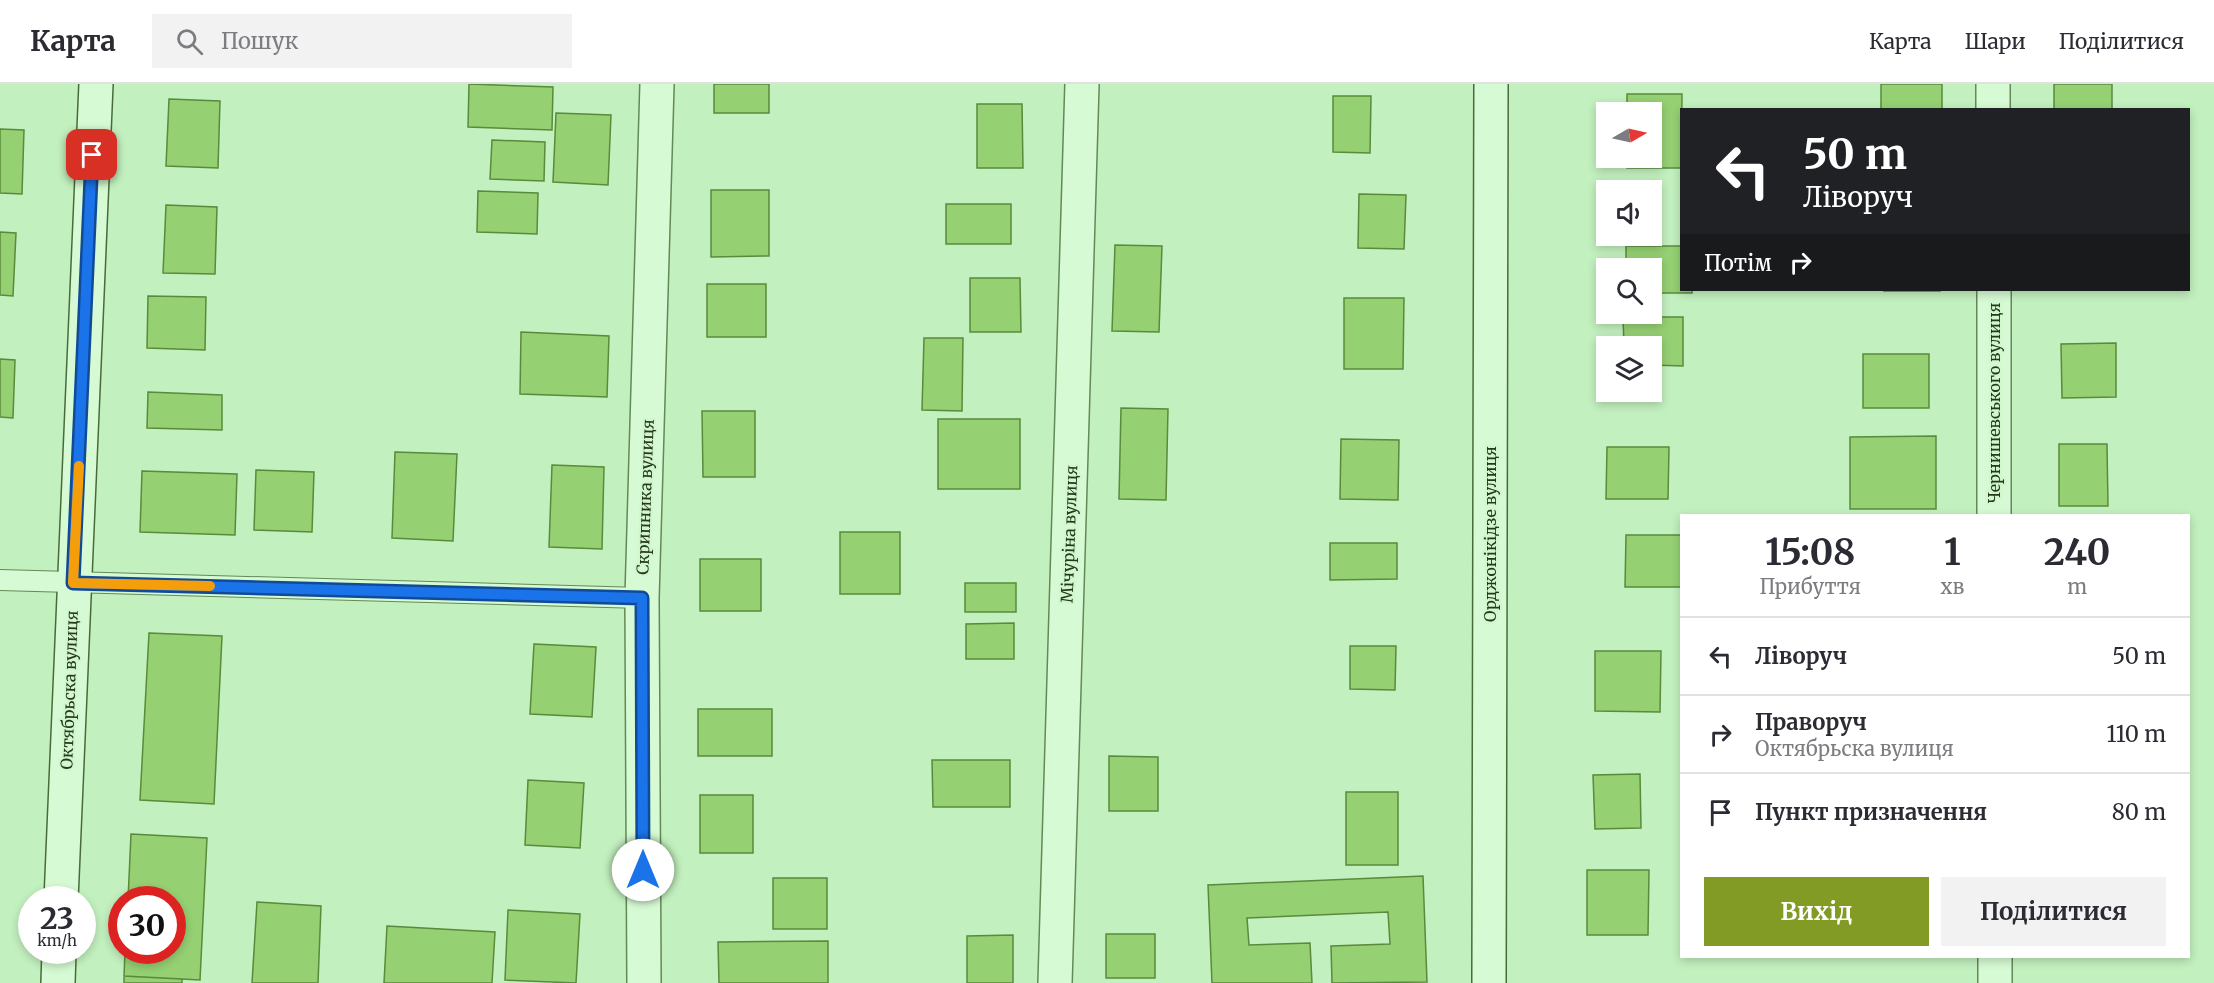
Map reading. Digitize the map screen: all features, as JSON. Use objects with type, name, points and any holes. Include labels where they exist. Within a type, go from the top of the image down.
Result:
[{"type":"street","name":"Октябрьска вулиця","points":[[62,886],[96,84]]},
{"type":"street","name":"Скрипника вулиця","points":[[644,983],[642,598],[657,84]]},
{"type":"street","name":"Мічуріна вулиця","points":[[1055,983],[1082,84]]},
{"type":"street","name":"Орджонікідзе вулиця","points":[[1489,983],[1491,84]]},
{"type":"street","points":[[1993,84],[1993,108]]},
{"type":"street","name":"Чернишевського вулиця","points":[[1994,291],[1994,514]]},
{"type":"street","points":[[1995,958],[1995,983]]},
{"type":"street","points":[[58,983],[59,964]]},
{"type":"lane","points":[[0,580],[642,598]]},
{"type":"building","points":[[469,84],[553,87],[552,130],[468,127]]},
{"type":"building","points":[[714,84],[769,84],[769,113],[714,113]]},
{"type":"building","points":[[1881,84],[1942,84],[1942,108],[1881,108]]},
{"type":"building","points":[[2054,84],[2112,84],[2112,108],[2054,108]]},
{"type":"building","points":[[1627,94],[1682,94],[1680,168],[1662,168],[1662,102],[1627,102]]},
{"type":"building","points":[[1333,96],[1371,96],[1370,153],[1333,152]]},
{"type":"building","points":[[169,99],[220,101],[218,168],[166,166]]},
{"type":"building","points":[[977,104],[1022,104],[1023,168],[977,168]]},
{"type":"building","points":[[556,113],[611,115],[608,185],[553,182]]},
{"type":"building","points":[[0,129],[24,130],[22,194],[0,193]]},
{"type":"building","points":[[492,140],[545,142],[544,181],[490,179]]},
{"type":"building","points":[[711,190],[769,190],[769,256],[711,257]]},
{"type":"building","points":[[478,191],[538,193],[537,234],[477,232]]},
{"type":"building","points":[[1359,194],[1406,195],[1404,249],[1358,248]]},
{"type":"building","points":[[946,204],[1011,204],[1011,244],[946,244]]},
{"type":"building","points":[[166,205],[217,207],[215,274],[163,273]]},
{"type":"building","points":[[0,232],[16,233],[13,296],[0,295]]},
{"type":"building","points":[[1115,245],[1162,246],[1159,332],[1112,331]]},
{"type":"building","points":[[1626,246],[1680,246],[1680,291],[1692,291],[1692,293],[1662,293],[1662,258],[1626,258]]},
{"type":"building","points":[[970,278],[1020,278],[1021,332],[970,332]]},
{"type":"building","points":[[707,284],[766,284],[766,337],[707,337]]},
{"type":"building","points":[[148,296],[206,297],[205,350],[147,348]]},
{"type":"building","points":[[1344,298],[1404,298],[1403,369],[1344,369]]},
{"type":"building","points":[[1662,317],[1683,317],[1683,366],[1662,365],[1662,336],[1624,336],[1623,324],[1662,324]]},
{"type":"building","points":[[521,332],[609,336],[607,397],[520,394]]},
{"type":"building","points":[[924,338],[963,338],[962,411],[922,410]]},
{"type":"building","points":[[2116,343],[2116,397],[2062,398],[2061,344]]},
{"type":"building","points":[[1863,354],[1929,354],[1929,408],[1863,408]]},
{"type":"building","points":[[0,359],[15,360],[13,418],[0,417]]},
{"type":"building","points":[[148,392],[222,395],[222,430],[147,428]]},
{"type":"building","points":[[1121,408],[1168,409],[1166,500],[1119,499]]},
{"type":"building","points":[[702,411],[755,411],[755,477],[703,477]]},
{"type":"building","points":[[938,419],[1020,419],[1020,489],[938,489]]},
{"type":"building","points":[[1936,436],[1936,509],[1850,509],[1850,437]]},
{"type":"building","points":[[1341,439],[1399,440],[1398,500],[1340,499]]},
{"type":"building","points":[[2059,444],[2107,444],[2108,506],[2059,506]]},
{"type":"building","points":[[1607,447],[1669,447],[1668,499],[1606,499]]},
{"type":"building","points":[[395,452],[457,454],[453,541],[392,538]]},
{"type":"building","points":[[552,465],[604,467],[602,549],[549,547]]},
{"type":"building","points":[[256,470],[314,472],[312,532],[254,530]]},
{"type":"building","points":[[142,471],[237,474],[235,535],[140,532]]},
{"type":"building","points":[[840,532],[900,532],[900,594],[840,594]]},
{"type":"building","points":[[1626,535],[1680,535],[1680,587],[1625,587]]},
{"type":"building","points":[[1330,543],[1397,543],[1397,579],[1330,580]]},
{"type":"building","points":[[700,559],[761,559],[761,611],[700,611]]},
{"type":"building","points":[[965,583],[1016,583],[1016,612],[965,612]]},
{"type":"building","points":[[1014,623],[1014,659],[966,659],[966,624]]},
{"type":"building","points":[[149,633],[222,636],[214,804],[140,800]]},
{"type":"building","points":[[534,644],[596,647],[592,717],[530,714]]},
{"type":"building","points":[[1350,646],[1396,646],[1395,690],[1350,689]]},
{"type":"building","points":[[1595,651],[1661,651],[1660,712],[1595,711]]},
{"type":"building","points":[[698,709],[772,709],[772,756],[698,756]]},
{"type":"building","points":[[1109,756],[1158,757],[1158,811],[1109,811]]},
{"type":"building","points":[[932,760],[1010,760],[1010,807],[933,807]]},
{"type":"building","points":[[1640,774],[1641,828],[1595,829],[1593,775]]},
{"type":"building","points":[[528,780],[584,783],[580,848],[525,845]]},
{"type":"building","points":[[1346,792],[1398,792],[1398,865],[1346,865]]},
{"type":"building","points":[[700,795],[753,795],[753,853],[700,853]]},
{"type":"building","points":[[131,834],[207,838],[200,980],[124,976],[124,964],[186,964],[186,886],[129,886]]},
{"type":"building","points":[[1587,870],[1649,870],[1648,935],[1587,935]]},
{"type":"building","points":[[1423,876],[1427,982],[1332,983],[1331,946],[1390,944],[1388,912],[1247,918],[1249,945],[1310,943],[1312,983],[1212,983],[1208,885]]},
{"type":"building","points":[[773,878],[827,878],[827,929],[773,929]]},
{"type":"building","points":[[257,902],[321,906],[318,983],[252,983]]},
{"type":"building","points":[[508,910],[580,914],[576,983],[505,980]]},
{"type":"building","points":[[387,926],[495,932],[492,983],[384,983]]},
{"type":"building","points":[[1106,934],[1155,934],[1155,978],[1106,978]]},
{"type":"building","points":[[1013,935],[1013,983],[967,983],[967,936]]},
{"type":"building","points":[[828,941],[828,983],[719,983],[718,942]]},
{"type":"building","points":[[124,976],[182,979],[182,983],[124,983]]},
{"type":"slow traffic","points":[[79,466],[73,583],[210,586]]},
{"type":"route","points":[[92,155],[73,583],[642,598],[643,870]]}]
